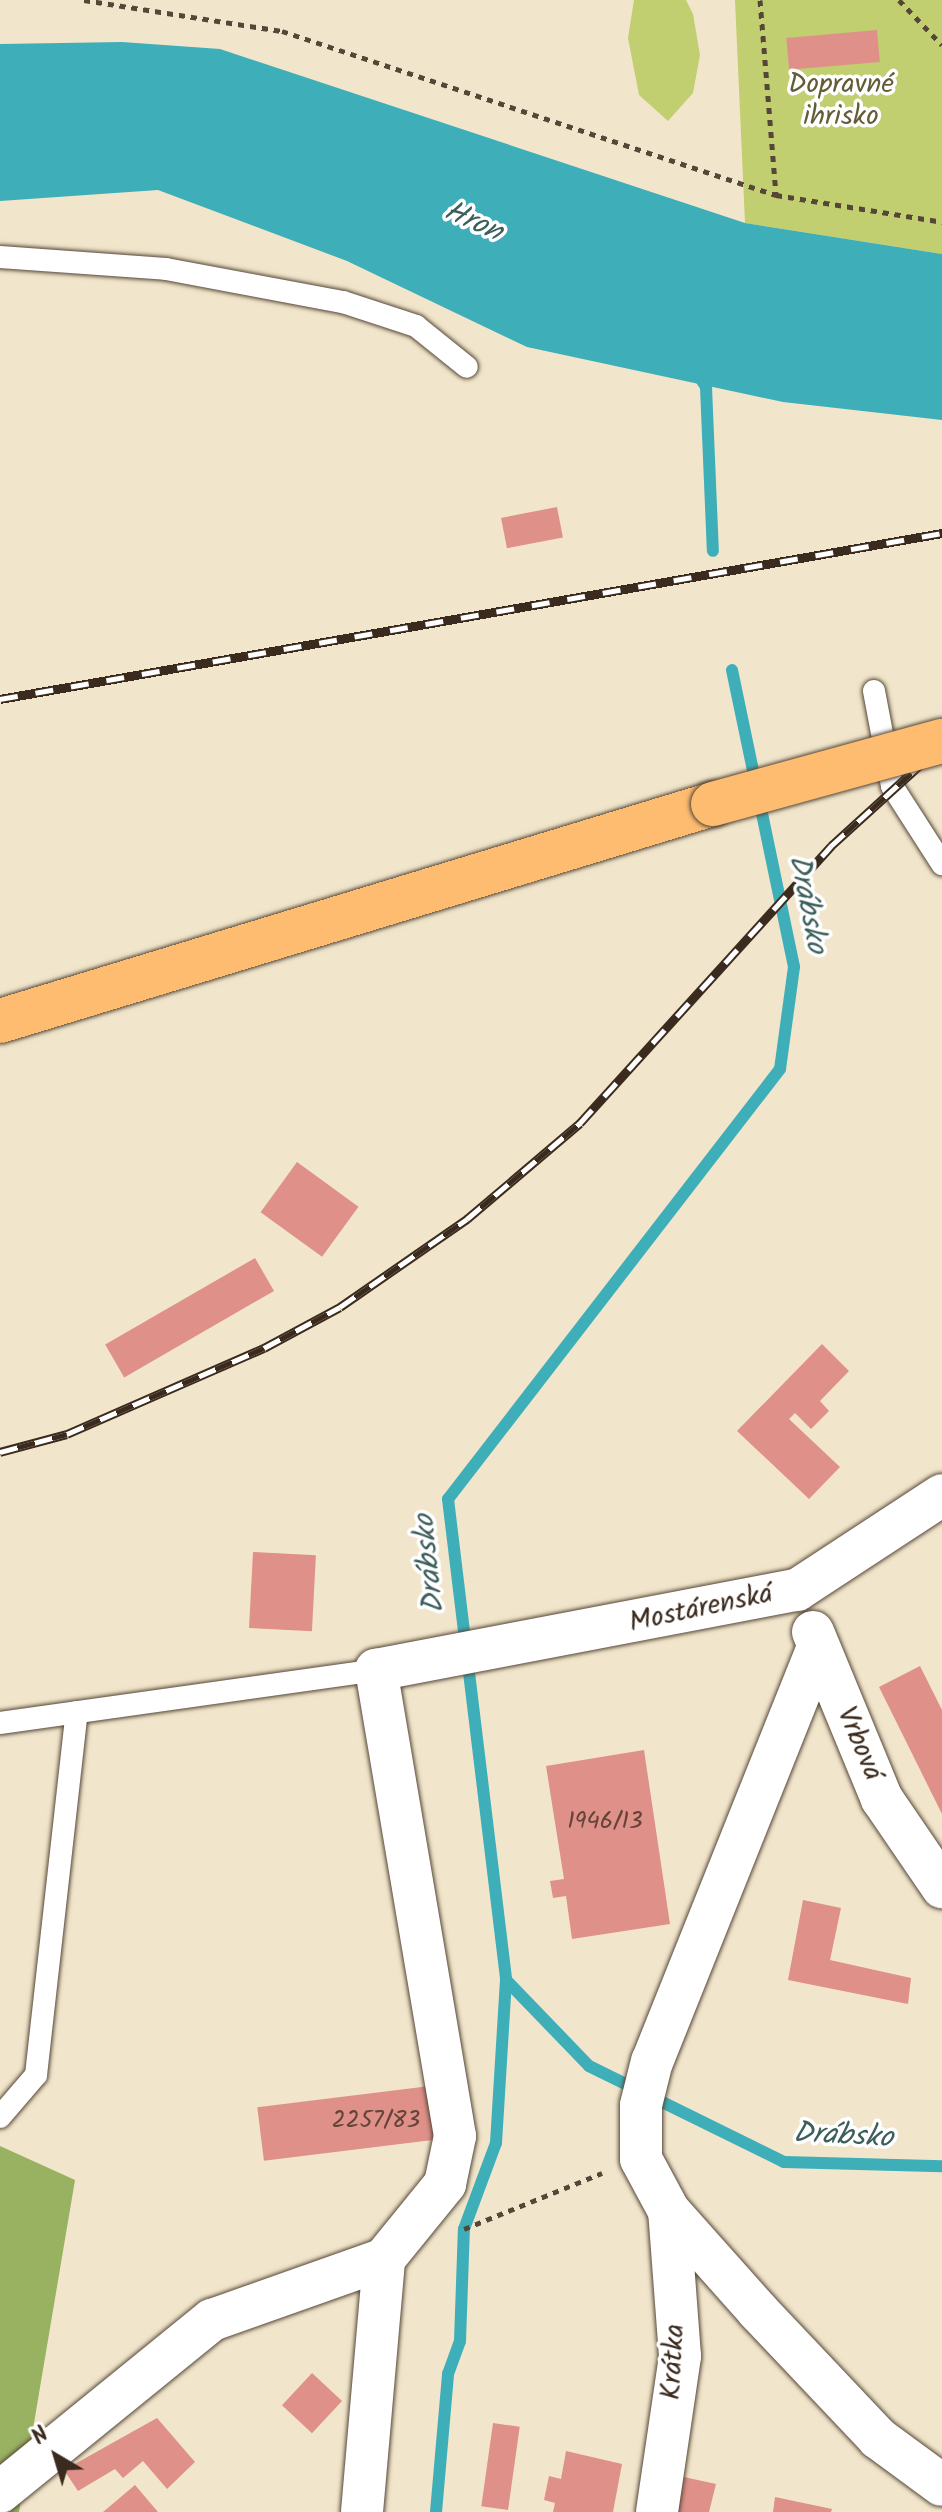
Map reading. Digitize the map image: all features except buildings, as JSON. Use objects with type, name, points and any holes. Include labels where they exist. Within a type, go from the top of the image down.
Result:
[{"type":"main road","points":[[0,1021],[713,804],[942,741]]},
{"type":"street","name":"Mostárenská","points":[[376,1670],[509,1650],[797,1590],[942,1495]]},
{"type":"street","name":"Vrbová","points":[[797,1590],[882,1799],[942,1887]]},
{"type":"street","points":[[818,1647],[652,2061],[641,2105],[641,2159],[669,2211],[878,2438],[942,2485]]},
{"type":"street","points":[[0,2492],[212,2320],[394,2249],[445,2184],[455,2136],[376,1670]]},
{"type":"street","name":"Krátka","points":[[657,2512],[680,2356],[669,2211]]},
{"type":"street","points":[[362,2512],[394,2249]]},
{"type":"lane","points":[[0,257],[166,269],[343,302],[416,326],[467,367]]},
{"type":"lane","points":[[874,691],[892,786],[942,864]]},
{"type":"lane","points":[[0,1723],[376,1670]]},
{"type":"lane","points":[[0,2117],[36,2075],[77,1712]]},
{"type":"path","points":[[84,0],[282,31],[776,195],[942,222]]},
{"type":"path","points":[[760,0],[776,195]]},
{"type":"path","points":[[899,0],[942,45]]},
{"type":"path","points":[[394,2249],[464,2229],[641,2159]]},
{"type":"green space","points":[[634,0],[686,0],[693,14],[700,55],[693,93],[668,121],[639,95],[628,38]]},
{"type":"green space","name":"Dopravné ihrisko","points":[[735,0],[942,0],[942,254],[745,223]]},
{"type":"green space","points":[[0,2146],[75,2180],[19,2512],[0,2512]]},
{"type":"water","name":"Hron","points":[[122,42],[220,49],[745,223],[942,254],[942,420],[783,402],[527,347],[347,261],[158,190],[0,201],[0,44]]},
{"type":"waterway","name":"Drábsko","points":[[697,373],[706,387],[713,551]]},
{"type":"waterway","name":"Drábsko","points":[[732,670],[794,967],[780,1069],[448,1499],[506,1980],[589,2066],[784,2162],[942,2166]]},
{"type":"waterway","points":[[436,2512],[448,2374],[460,2341],[464,2229],[496,2143],[506,1980]]},
{"type":"railway","points":[[0,699],[942,533]]},
{"type":"railway","points":[[0,1452],[67,1434],[264,1348],[340,1307],[467,1219],[580,1123],[831,846],[942,745]]}]
